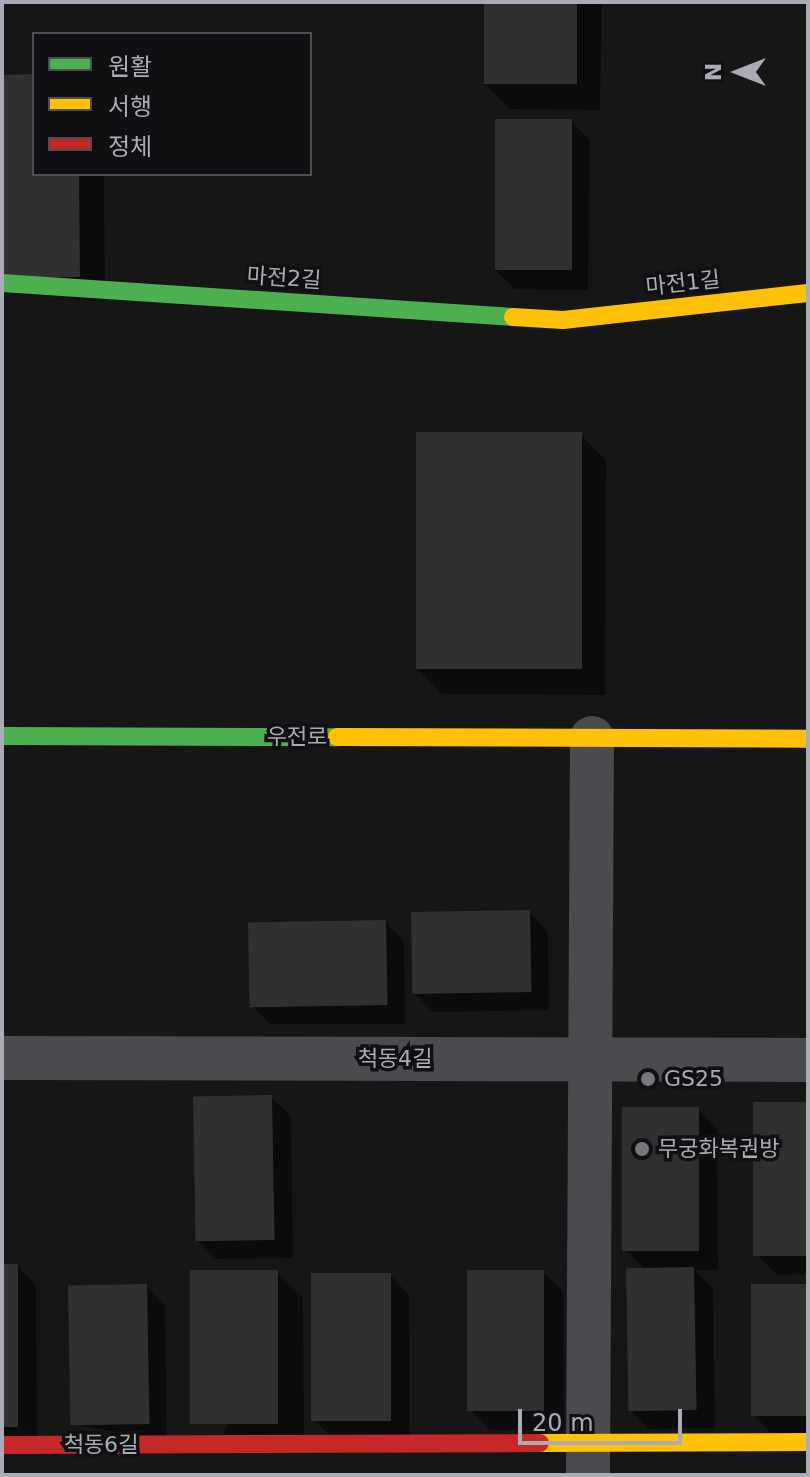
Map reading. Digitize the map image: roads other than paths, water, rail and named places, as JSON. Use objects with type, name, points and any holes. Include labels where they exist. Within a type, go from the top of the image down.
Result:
[{"type":"street","name":"마전2길","points":[[2,283],[563,320]]},
{"type":"street","name":"마전1길","points":[[563,320],[808,293]]},
{"type":"street","name":"우전로","points":[[2,736],[808,739]]},
{"type":"street","points":[[592,738],[589,1459],[808,1442]]},
{"type":"street","name":"척동4길","points":[[2,1058],[808,1060]]},
{"type":"street","name":"척동6길","points":[[2,1445],[200,1444],[589,1459]]},
{"type":"place","name":"GS25","points":[[648,1079]]},
{"type":"place","name":"무궁화복권방","points":[[642,1149]]}]
